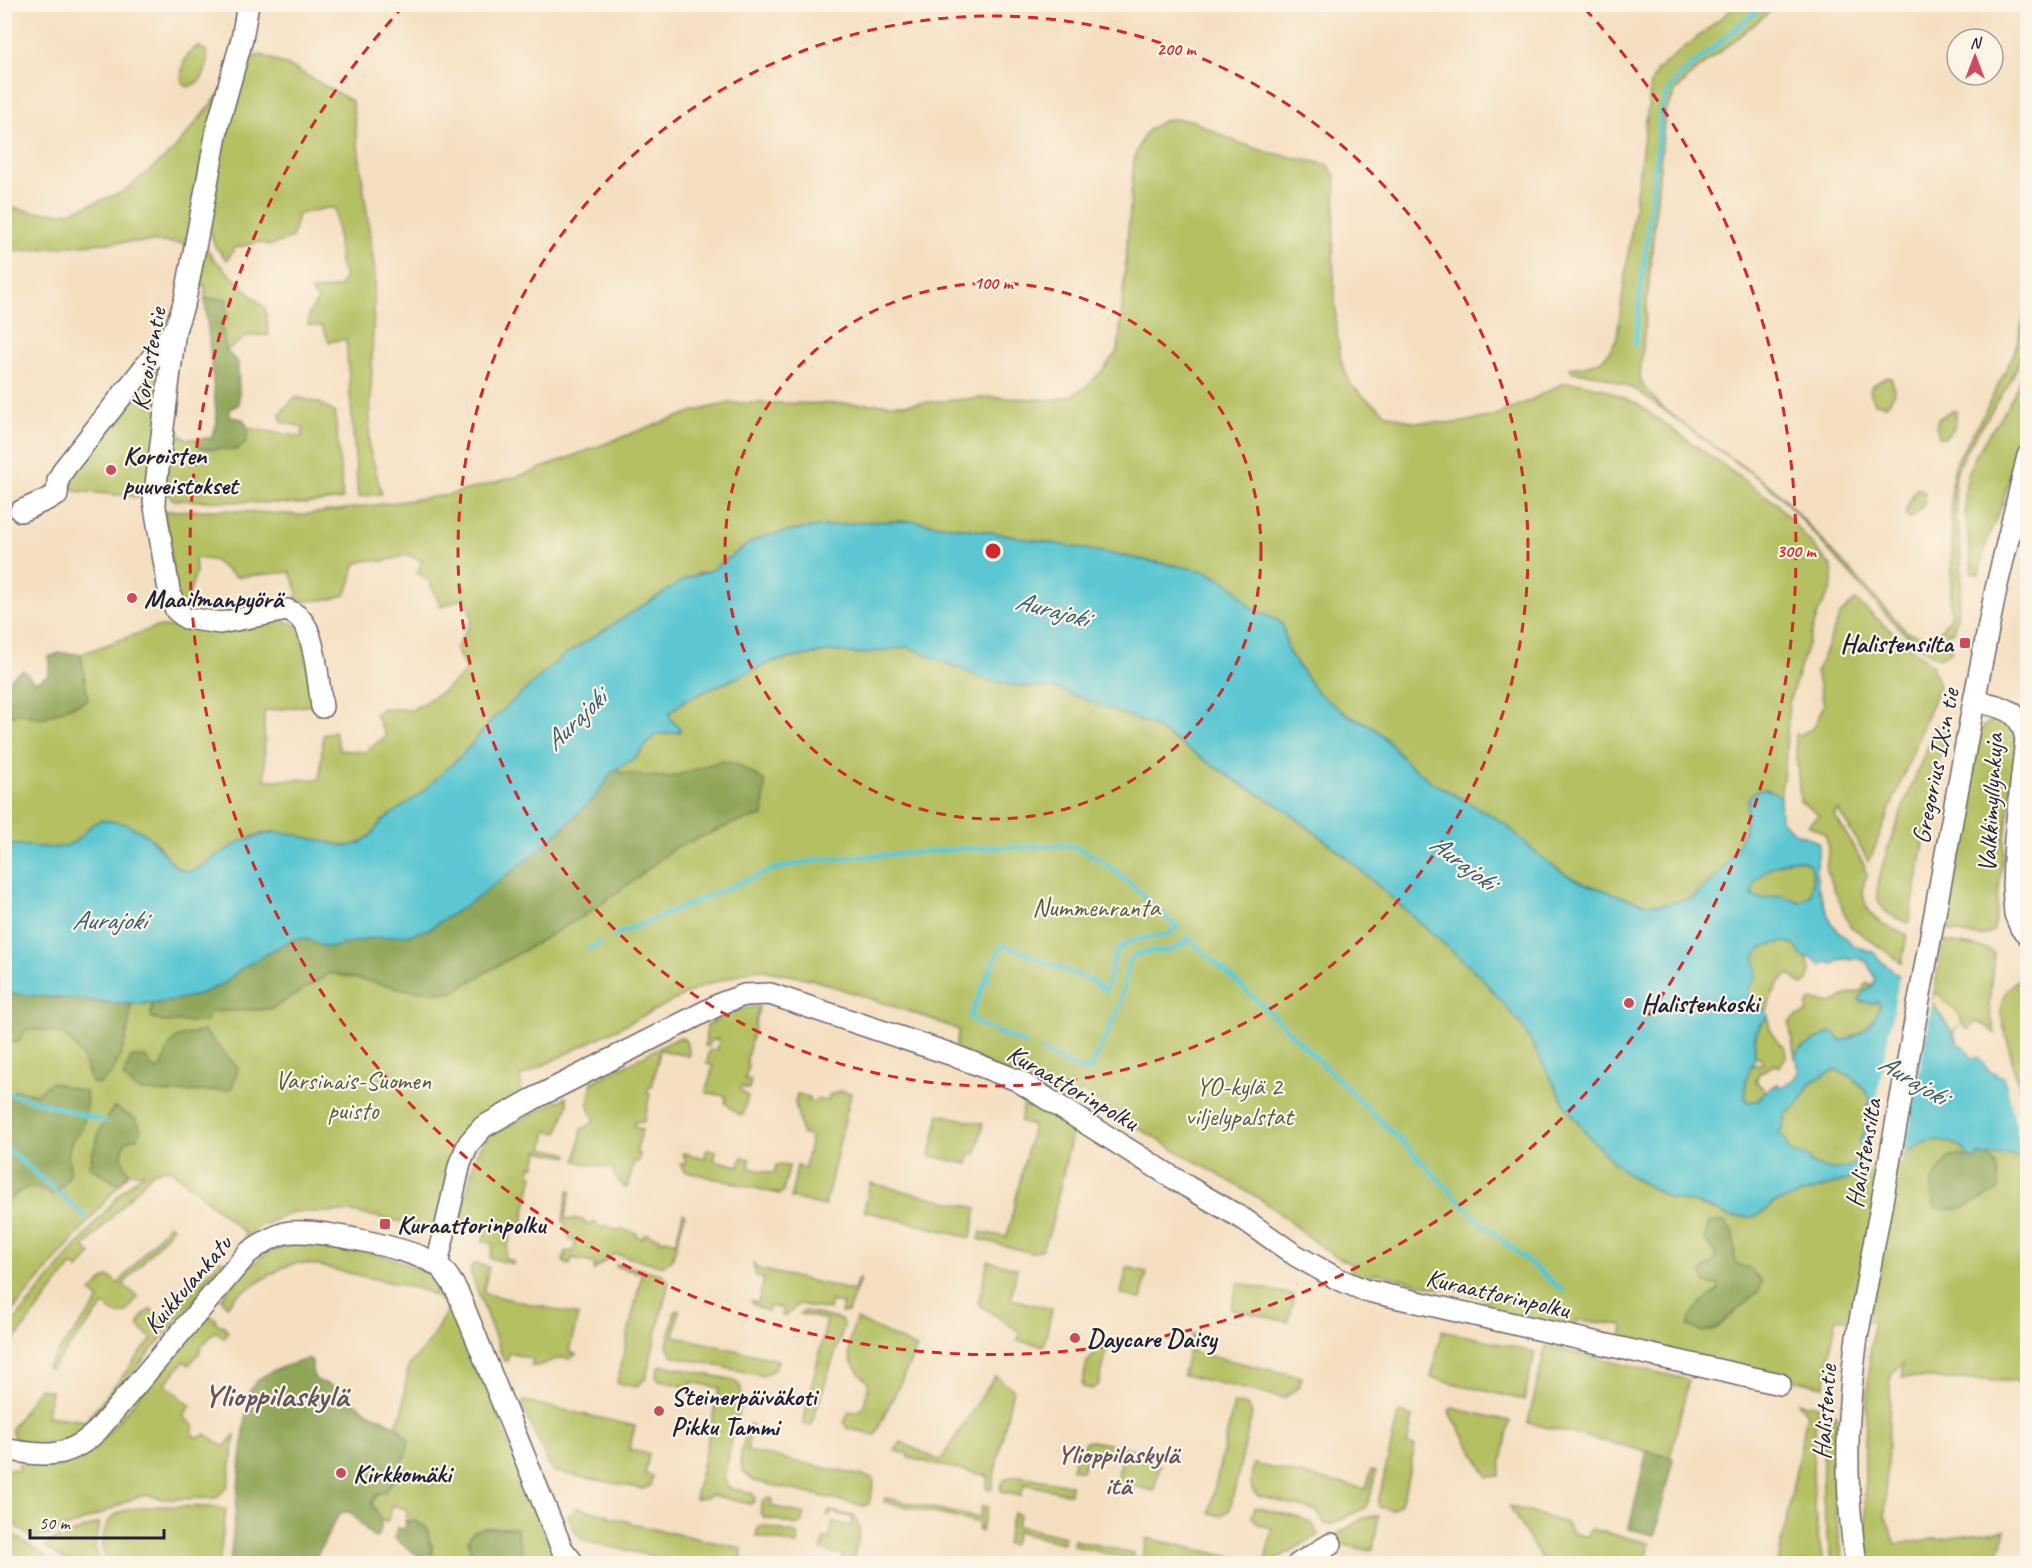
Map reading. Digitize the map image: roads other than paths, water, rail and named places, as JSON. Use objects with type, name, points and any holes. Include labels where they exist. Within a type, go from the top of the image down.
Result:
[{"type":"street","name":"Koroistentie","points":[[248,4],[242,39],[218,125],[185,300],[175,330],[154,501],[169,590],[176,610],[186,618],[220,623],[287,610],[294,613],[306,626],[311,639],[322,707]]},
{"type":"street","points":[[21,511],[57,495],[58,480],[64,469],[175,330]]},
{"type":"street","name":"Gregorius IX:n tie","points":[[1936,910],[1996,589],[2028,456]]},
{"type":"street","name":"Valkkimyllynkuja","points":[[1974,701],[2013,712],[2024,729],[2026,739],[2015,839],[2013,886],[2015,914],[2021,928],[2028,935]]},
{"type":"street","name":"Halistensilta","points":[[1870,1265],[1936,910]]},
{"type":"street","name":"Kuraattorinpolku","points":[[437,1265],[460,1163],[469,1143],[483,1127],[533,1099],[722,1003],[744,995],[770,994],[940,1051],[1017,1080],[1245,1220],[1295,1255],[1347,1284],[1780,1384]]},
{"type":"street","name":"Kuikkulankatu","points":[[4,1449],[52,1454],[73,1450],[81,1445],[98,1430],[248,1253],[273,1237],[287,1233],[316,1232],[399,1250],[437,1265]]},
{"type":"street","points":[[437,1265],[458,1293],[562,1549],[574,1563]]},
{"type":"street","name":"Halistentie","points":[[1856,1563],[1848,1497],[1849,1398],[1870,1265]]},
{"type":"street","points":[[1298,1563],[1331,1544]]},
{"type":"water","name":"Aurajoki","points":[[913,521],[989,532],[1205,571],[1232,585],[1252,609],[1279,621],[1283,626],[1288,652],[1316,691],[1349,716],[1368,724],[1382,735],[1407,763],[1432,782],[1504,823],[1541,857],[1566,875],[1641,903],[1661,905],[1692,898],[1720,873],[1737,847],[1745,829],[1748,801],[1751,795],[1756,791],[1767,789],[1776,793],[1780,798],[1781,820],[1794,832],[1818,842],[1816,871],[1818,887],[1831,923],[1852,944],[1874,953],[1932,1002],[1958,1045],[1964,1046],[1972,1058],[1978,1057],[1989,1071],[1996,1073],[1997,1076],[2003,1076],[2005,1085],[2017,1083],[2027,1093],[2027,1155],[2023,1158],[2007,1154],[1984,1156],[1979,1154],[1974,1160],[1969,1158],[1962,1147],[1944,1141],[1928,1141],[1909,1151],[1903,1161],[1882,1156],[1850,1179],[1773,1203],[1767,1210],[1753,1217],[1729,1217],[1691,1202],[1671,1199],[1635,1179],[1616,1165],[1591,1139],[1567,1108],[1523,1027],[1480,976],[1341,853],[1280,806],[1241,784],[1153,726],[1058,689],[1014,686],[984,679],[908,647],[860,654],[832,651],[774,661],[684,701],[669,713],[671,720],[680,728],[680,732],[654,736],[635,758],[613,771],[594,798],[543,847],[477,898],[429,929],[409,935],[366,939],[334,947],[324,947],[301,938],[289,941],[240,969],[225,983],[198,995],[166,1002],[131,1004],[5,993],[4,844],[54,848],[69,845],[93,824],[101,820],[110,821],[126,824],[140,831],[151,839],[175,866],[185,871],[195,871],[242,841],[274,832],[339,845],[350,846],[360,843],[370,836],[382,821],[419,795],[463,754],[493,719],[563,656],[685,579],[710,571],[762,537],[794,530],[863,522]],"holes":[[[1792,859],[1806,862],[1810,866],[1813,875],[1811,895],[1801,902],[1782,896],[1763,898],[1752,896],[1759,876],[1778,864]],[[1787,942],[1795,946],[1803,957],[1810,957],[1820,965],[1828,962],[1833,964],[1842,959],[1857,958],[1867,962],[1875,979],[1873,985],[1861,995],[1859,1001],[1873,1004],[1877,1001],[1880,1005],[1871,1024],[1861,1033],[1841,1041],[1835,1033],[1831,1032],[1800,1049],[1795,1056],[1799,1073],[1793,1081],[1781,1088],[1778,1084],[1765,1091],[1759,1100],[1749,1103],[1745,1099],[1746,1080],[1755,1057],[1755,1036],[1760,1025],[1768,1017],[1767,1012],[1750,997],[1749,989],[1757,975],[1755,955],[1766,946]],[[1835,1070],[1852,1077],[1866,1091],[1870,1100],[1864,1132],[1859,1141],[1864,1155],[1853,1165],[1832,1169],[1810,1163],[1810,1158],[1791,1152],[1785,1138],[1780,1136],[1779,1132],[1782,1130],[1786,1114],[1797,1106],[1811,1082]]]},
{"type":"waterway","points":[[1635,345],[1662,106],[1669,90],[1679,77],[1765,4]]},
{"type":"waterway","points":[[613,936],[774,869],[816,860],[965,849],[1066,845],[1081,850],[1111,868],[1178,928]]},
{"type":"waterway","points":[[1025,1044],[981,1025],[970,1017],[1000,947],[1006,946],[1092,981],[1105,991],[1118,951],[1133,941],[1166,935],[1176,927]]},
{"type":"waterway","points":[[1188,938],[1263,1006],[1478,1220],[1562,1290]]},
{"type":"waterway","points":[[1042,1051],[1079,1069],[1089,1071],[1120,1006],[1129,962],[1141,953],[1172,949],[1181,946],[1189,939]]},
{"type":"waterway","points":[[589,949],[600,943]]},
{"type":"waterway","points":[[4,1092],[104,1121]]},
{"type":"waterway","points":[[4,1146],[86,1217]]},
{"type":"place","name":"Koroisten puuveistokset","points":[[111,470]]},
{"type":"place","name":"Maailmanpyörä","points":[[132,598]]},
{"type":"place","name":"Halistensilta","points":[[1965,643]]},
{"type":"place","name":"Halistenkoski","points":[[1629,1003]]},
{"type":"place","name":"Kuraattorinpolku","points":[[385,1224]]},
{"type":"place","name":"Daycare Daisy","points":[[1075,1338]]},
{"type":"place","name":"Steinerpäiväkoti Pikku Tammi","points":[[659,1411]]},
{"type":"place","name":"Kirkkomäki","points":[[341,1473]]},
{"type":"district","name":"Ylioppilaskylä","points":[[276,1395]]},
{"type":"district","name":"Ylioppilaskylä itä","points":[[1118,1470]]},
{"type":"park label","name":"Nummenranta","points":[[1096,907]]},
{"type":"park label","name":"Varsinais-Suomen puisto","points":[[353,1095]]},
{"type":"park label","name":"YO-kylä 2 viljelypalstat","points":[[1239,1101]]}]
